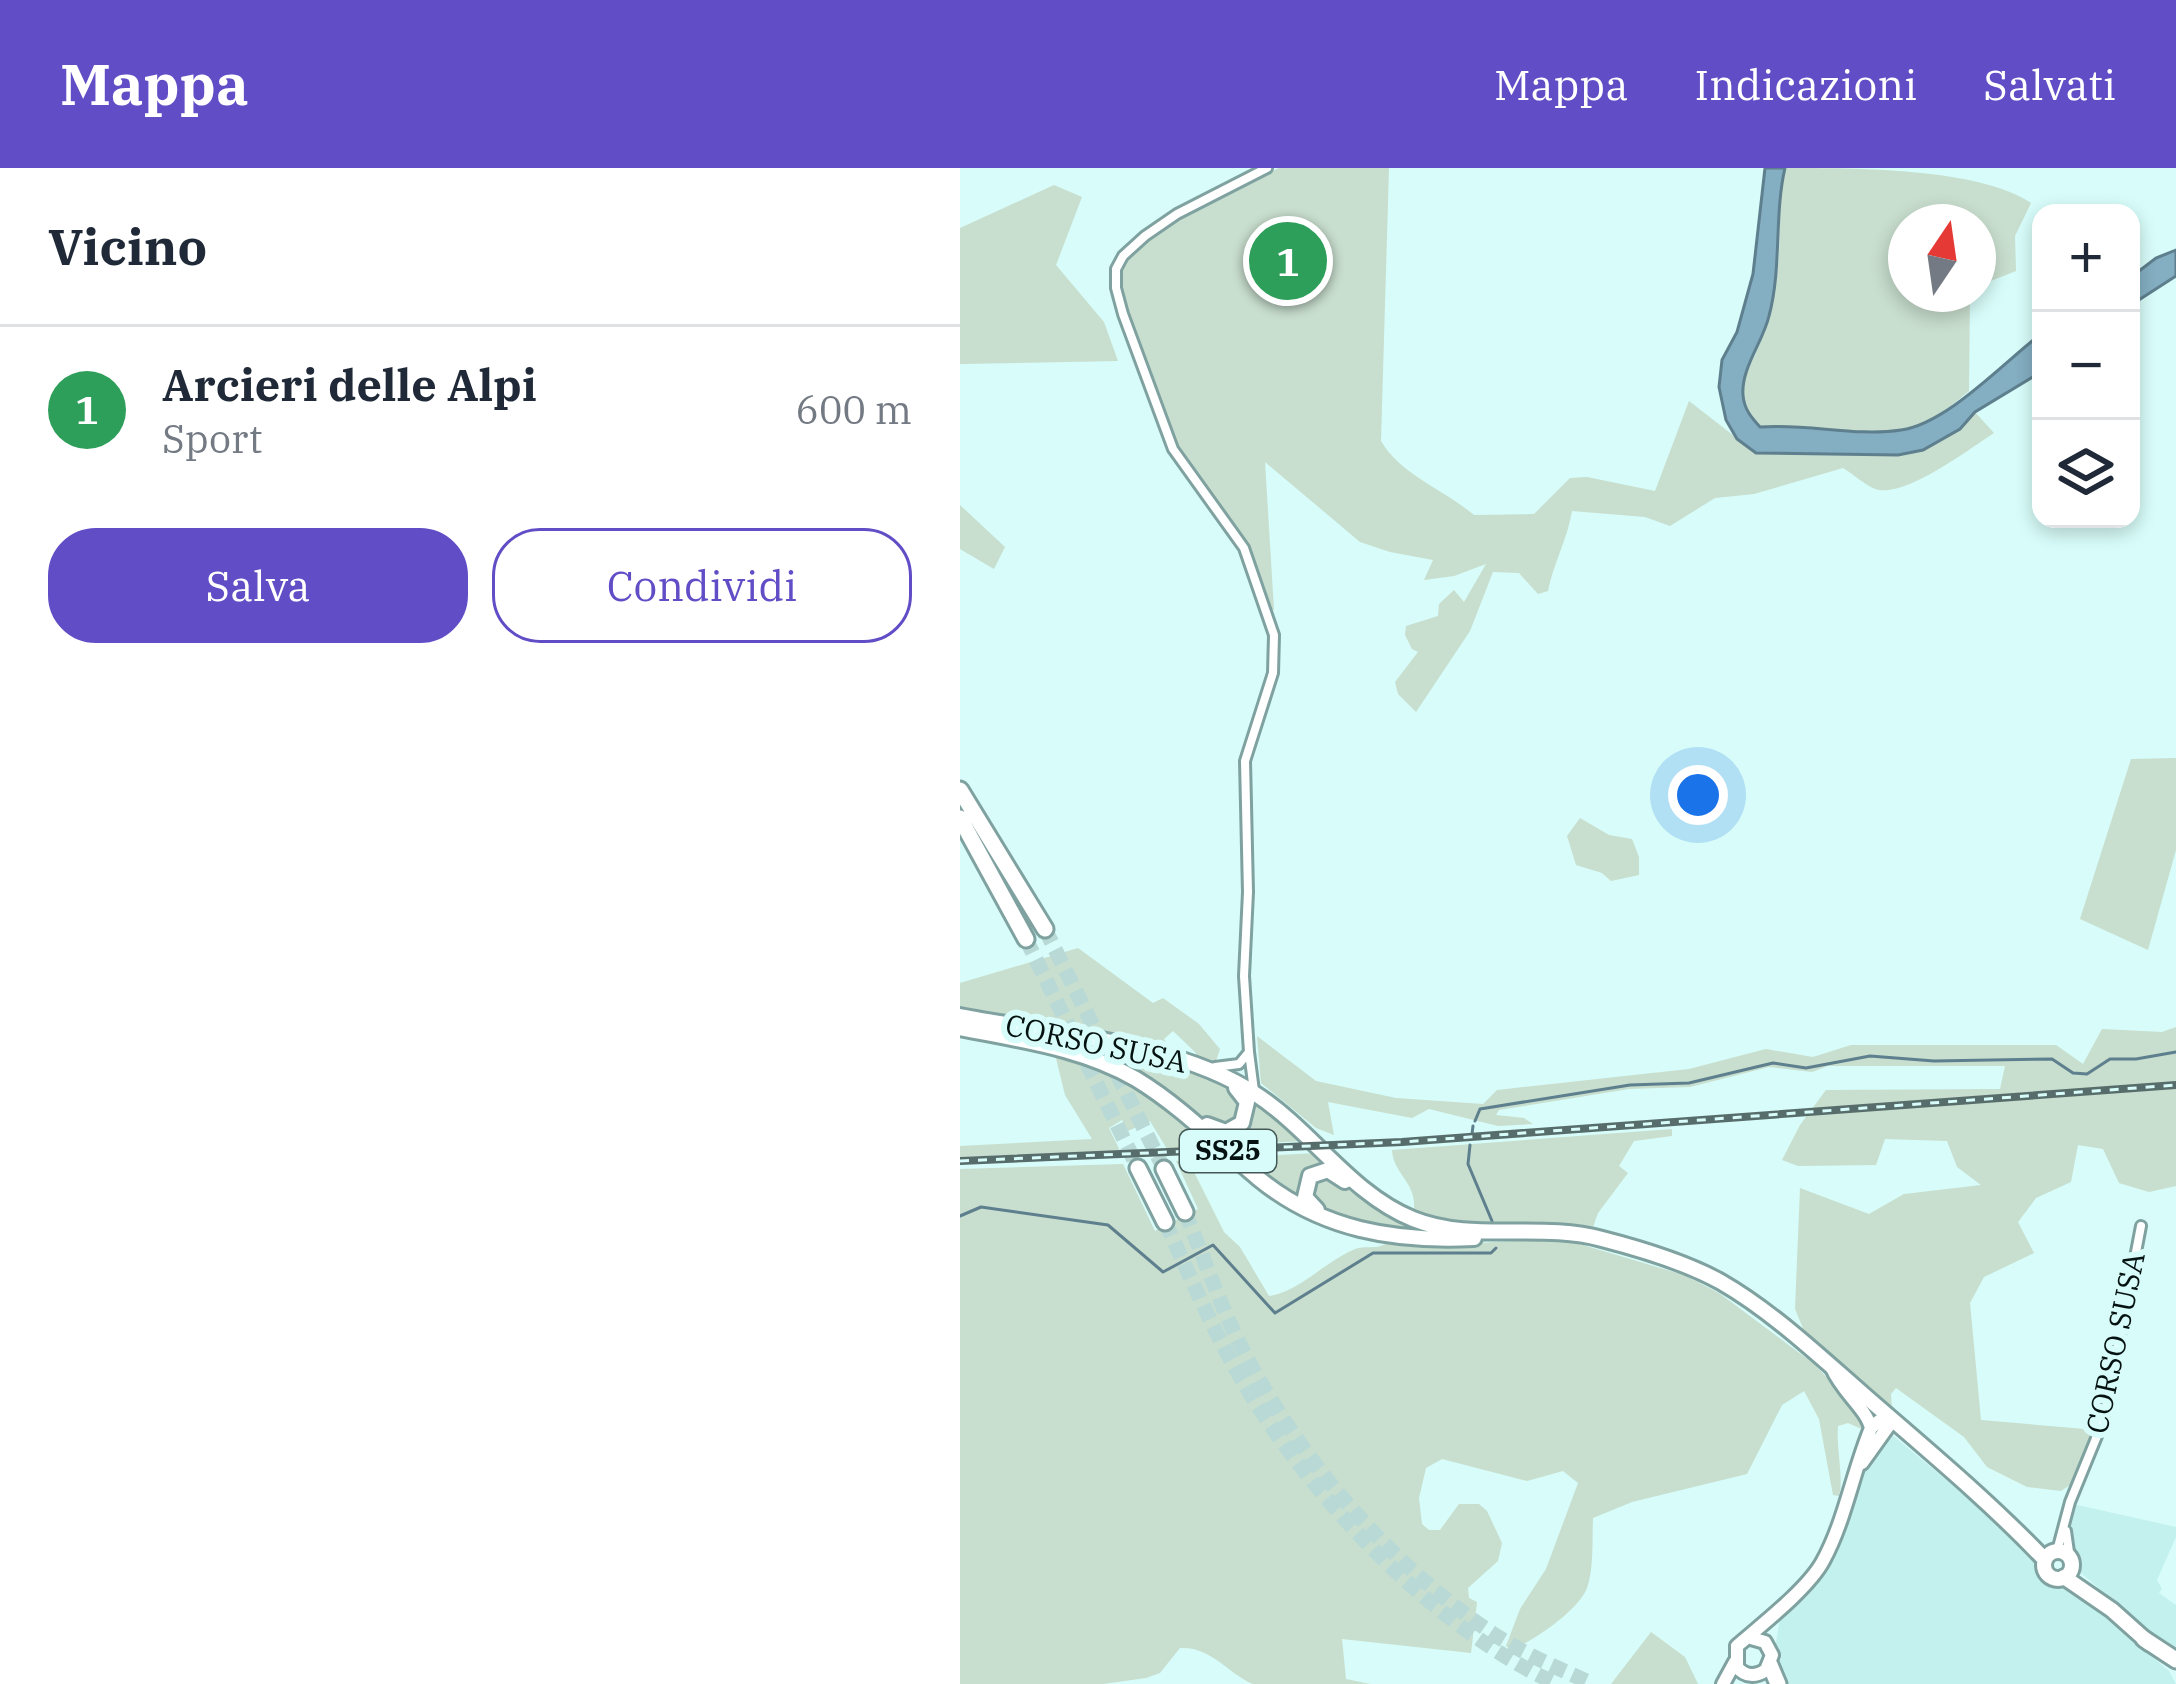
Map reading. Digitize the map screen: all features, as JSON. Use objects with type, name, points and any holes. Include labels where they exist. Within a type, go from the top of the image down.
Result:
[{"type":"highway","points":[[960,790],[1046,929]]},
{"type":"highway","points":[[960,818],[1026,939]]},
{"type":"highway","points":[[1138,1168],[1165,1222]]},
{"type":"highway","points":[[1164,1169],[1186,1212]]},
{"type":"highway","points":[[2144,1639],[2172,1660],[2176,1676]]},
{"type":"highway","points":[[1770,1665],[1778,1684]]},
{"type":"main road","name":"CORSO SUSA","points":[[960,1016],[1205,1067],[1254,1093],[1390,1208],[1442,1228],[1597,1237],[1701,1272],[1746,1299],[1832,1368],[2013,1526],[2060,1561],[2144,1639]]},
{"type":"main road","name":"CORSO SUSA","points":[[960,1028],[1084,1055],[1120,1070],[1163,1096],[1276,1192],[1312,1213],[1363,1231],[1438,1240],[1539,1231]]},
{"type":"main road","points":[[1163,1096],[1181,1103],[1218,1131],[1238,1127],[1247,1112],[1245,1097],[1205,1067]]},
{"type":"main road","points":[[1363,1231],[1310,1205],[1305,1192],[1310,1176],[1322,1170],[1334,1172],[1369,1200],[1390,1208]]},
{"type":"street","points":[[1254,1093],[1244,964],[1248,892],[1244,779],[1249,744],[1273,673],[1274,635],[1244,548],[1173,449],[1123,314],[1116,269],[1144,236],[1267,168]]},
{"type":"street","points":[[1205,1067],[1239,1064],[1249,1052]]},
{"type":"street","name":"CORSO SUSA","points":[[2060,1561],[2070,1502],[2104,1419],[2141,1226]]},
{"type":"street","points":[[1832,1368],[1841,1390],[1867,1415],[1870,1428]]},
{"type":"street","points":[[1727,1684],[1737,1646],[1751,1638],[1825,1558],[1870,1428],[1879,1420],[1893,1420]]},
{"type":"street","points":[[1854,1473],[1893,1420]]},
{"type":"street","name":"CORSO SUSA","points":[[2060,1561],[2065,1528]]},
{"type":"street","points":[[1727,1684],[1762,1673],[1770,1665],[1768,1646],[1784,1604]]},
{"type":"street","points":[[1751,1638],[1768,1646]]},
{"type":"street","points":[[1735,1662],[1750,1675]]},
{"type":"shaded area","points":[[1765,168],[1785,168],[1773,298],[1743,385],[1746,409],[1760,427],[1866,432],[1919,425],[1956,404],[2032,342],[2032,377],[1923,450],[1898,455],[1756,453],[1737,439],[1726,420],[1719,387],[1722,360],[1737,332],[1753,274]]},
{"type":"shaded area","points":[[2176,250],[2176,276],[2140,299],[2140,270]]},
{"type":"shaded area","points":[[1890,1433],[2032,1552],[2045,1577],[2069,1586],[2169,1671],[2176,1684],[1783,1684],[1774,1655],[1780,1617],[1837,1548],[1859,1473]]},
{"type":"shaded area","points":[[2073,1504],[2176,1527],[2157,1580],[2159,1593],[2176,1605],[2176,1655],[2081,1573],[2068,1534]]},
{"type":"green space","points":[[1279,168],[1389,168],[1381,441],[1411,472],[1474,515],[1534,514],[1570,478],[1655,491],[1689,401],[1756,453],[1898,455],[1923,450],[1960,429],[1975,412],[1994,433],[1936,471],[1887,490],[1875,489],[1843,468],[1754,494],[1715,498],[1670,526],[1645,517],[1572,511],[1548,591],[1538,594],[1519,573],[1493,572],[1470,631],[1416,712],[1398,694],[1395,682],[1418,652],[1405,635],[1406,626],[1438,616],[1439,604],[1454,590],[1464,602],[1486,564],[1454,576],[1424,580],[1433,560],[1360,542],[1265,462],[1274,610],[1262,608],[1243,548],[1174,447],[1127,325],[1119,278],[1134,248],[1171,220]]},
{"type":"green space","points":[[1785,168],[1949,177],[2008,191],[2031,203],[2015,236],[2016,271],[1996,279],[1996,204],[1888,204],[1888,312],[1970,312],[1969,391],[1947,409],[1904,430],[1760,428],[1749,413],[1743,388],[1777,273]]},
{"type":"green space","points":[[1054,185],[1082,197],[1056,265],[1104,322],[1118,361],[960,364],[960,228]]},
{"type":"green space","points":[[960,505],[1005,547],[994,569],[960,549]]},
{"type":"green space","points":[[2176,758],[2176,850],[2148,950],[2080,919],[2131,759]]},
{"type":"green space","points":[[1580,818],[1609,835],[1632,839],[1639,875],[1611,881],[1576,865],[1567,836]]},
{"type":"green space","points":[[1078,948],[1153,1003],[1163,998],[1199,1024],[1220,1049],[1215,1064],[1195,1056],[1173,1031],[1164,1039],[1171,1049],[960,1010],[960,983]]},
{"type":"green space","points":[[2176,1027],[2176,1186],[2149,1192],[2119,1183],[2103,1149],[2078,1145],[2071,1182],[2036,1198],[2018,1222],[2034,1253],[1984,1277],[1970,1303],[1981,1420],[2096,1430],[2073,1483],[2061,1491],[2027,1487],[1987,1467],[1964,1437],[1896,1388],[1891,1394],[1892,1410],[1805,1333],[1795,1309],[1800,1188],[1869,1214],[1904,1194],[1981,1185],[1957,1167],[1947,1141],[1885,1139],[1876,1165],[1798,1166],[1782,1160],[1826,1090],[2000,1089],[2005,1066],[1828,1066],[1812,1072],[1769,1067],[1690,1087],[1629,1089],[1499,1110],[1496,1115],[1524,1118],[1533,1124],[1498,1126],[1429,1109],[1412,1118],[1328,1102],[1334,1135],[1316,1128],[1261,1083],[1257,1036],[1316,1081],[1396,1098],[1483,1104],[1497,1090],[1689,1069],[1766,1049],[1813,1057],[1851,1045],[2056,1045],[2083,1064],[2102,1029],[2162,1032]]},
{"type":"green space","points":[[1086,1048],[1206,1075],[1238,1093],[1243,1114],[1231,1126],[1214,1125],[1164,1088]]},
{"type":"green space","points":[[1055,1054],[1133,1085],[1218,1147],[1167,1149],[1150,1121],[1128,1131],[1122,1120],[1109,1128],[1120,1151],[960,1157],[960,1146],[1092,1139],[1065,1095]]},
{"type":"green space","points":[[1247,1094],[1304,1141],[1228,1145],[1216,1133],[1236,1131]]},
{"type":"green space","points":[[1672,1129],[1672,1136],[1634,1141],[1619,1166],[1628,1173],[1593,1227],[1458,1225],[1413,1214],[1413,1195],[1392,1150]]},
{"type":"green space","points":[[1317,1153],[1334,1168],[1321,1166],[1306,1205],[1241,1157]]},
{"type":"green space","points":[[1221,1159],[1221,1164],[1193,1170],[1224,1232],[1240,1247],[1269,1296],[1290,1289],[1358,1248],[1388,1242],[1417,1246],[1537,1240],[1573,1242],[1684,1275],[1719,1293],[1814,1364],[1865,1417],[1866,1431],[1848,1423],[1838,1426],[1839,1496],[1833,1495],[1819,1419],[1804,1391],[1782,1405],[1747,1474],[1632,1502],[1593,1518],[1591,1572],[1582,1597],[1554,1624],[1511,1650],[1506,1646],[1520,1609],[1546,1569],[1578,1483],[1563,1471],[1527,1481],[1442,1459],[1426,1468],[1419,1498],[1422,1524],[1440,1530],[1459,1504],[1479,1504],[1502,1543],[1498,1561],[1468,1588],[1469,1598],[1477,1602],[1471,1653],[1342,1639],[1346,1679],[1370,1684],[1253,1684],[1201,1651],[1180,1648],[1160,1673],[1146,1678],[1103,1684],[960,1684],[960,1169],[1123,1164],[1155,1231],[1198,1209],[1176,1161]]},
{"type":"green space","points":[[1319,1173],[1341,1180],[1376,1207],[1426,1228],[1425,1233],[1358,1222],[1318,1207],[1308,1186]]},
{"type":"green space","points":[[1651,1632],[1685,1657],[1698,1684],[1611,1684]]},
{"type":"waterway","points":[[1475,1121],[1480,1109],[1630,1085],[1689,1083],[1773,1063],[1806,1068],[1870,1056],[1934,1061],[2052,1059],[2073,1073],[2087,1074],[2110,1059],[2176,1052]]},
{"type":"waterway","points":[[1472,1134],[1473,1126]]},
{"type":"waterway","points":[[1470,1145],[1468,1164],[1492,1221]]},
{"type":"waterway","points":[[960,1216],[981,1207],[1108,1225],[1163,1272],[1213,1245],[1275,1313],[1373,1253],[1491,1253],[1496,1248]]},
{"type":"tunnel","points":[[1045,929],[1164,1169]]},
{"type":"tunnel","points":[[1026,939],[1138,1168]]},
{"type":"tunnel","points":[[1185,1212],[1246,1356],[1295,1436],[1353,1510],[1457,1608],[1519,1649],[1593,1684]]},
{"type":"tunnel","points":[[1165,1222],[1242,1380],[1302,1469],[1421,1594],[1511,1660],[1557,1684]]},
{"type":"railway","points":[[960,1161],[1402,1142],[2176,1085]]},
{"type":"place","name":"Arcieri delle Alpi","points":[[1288,261]]}]
